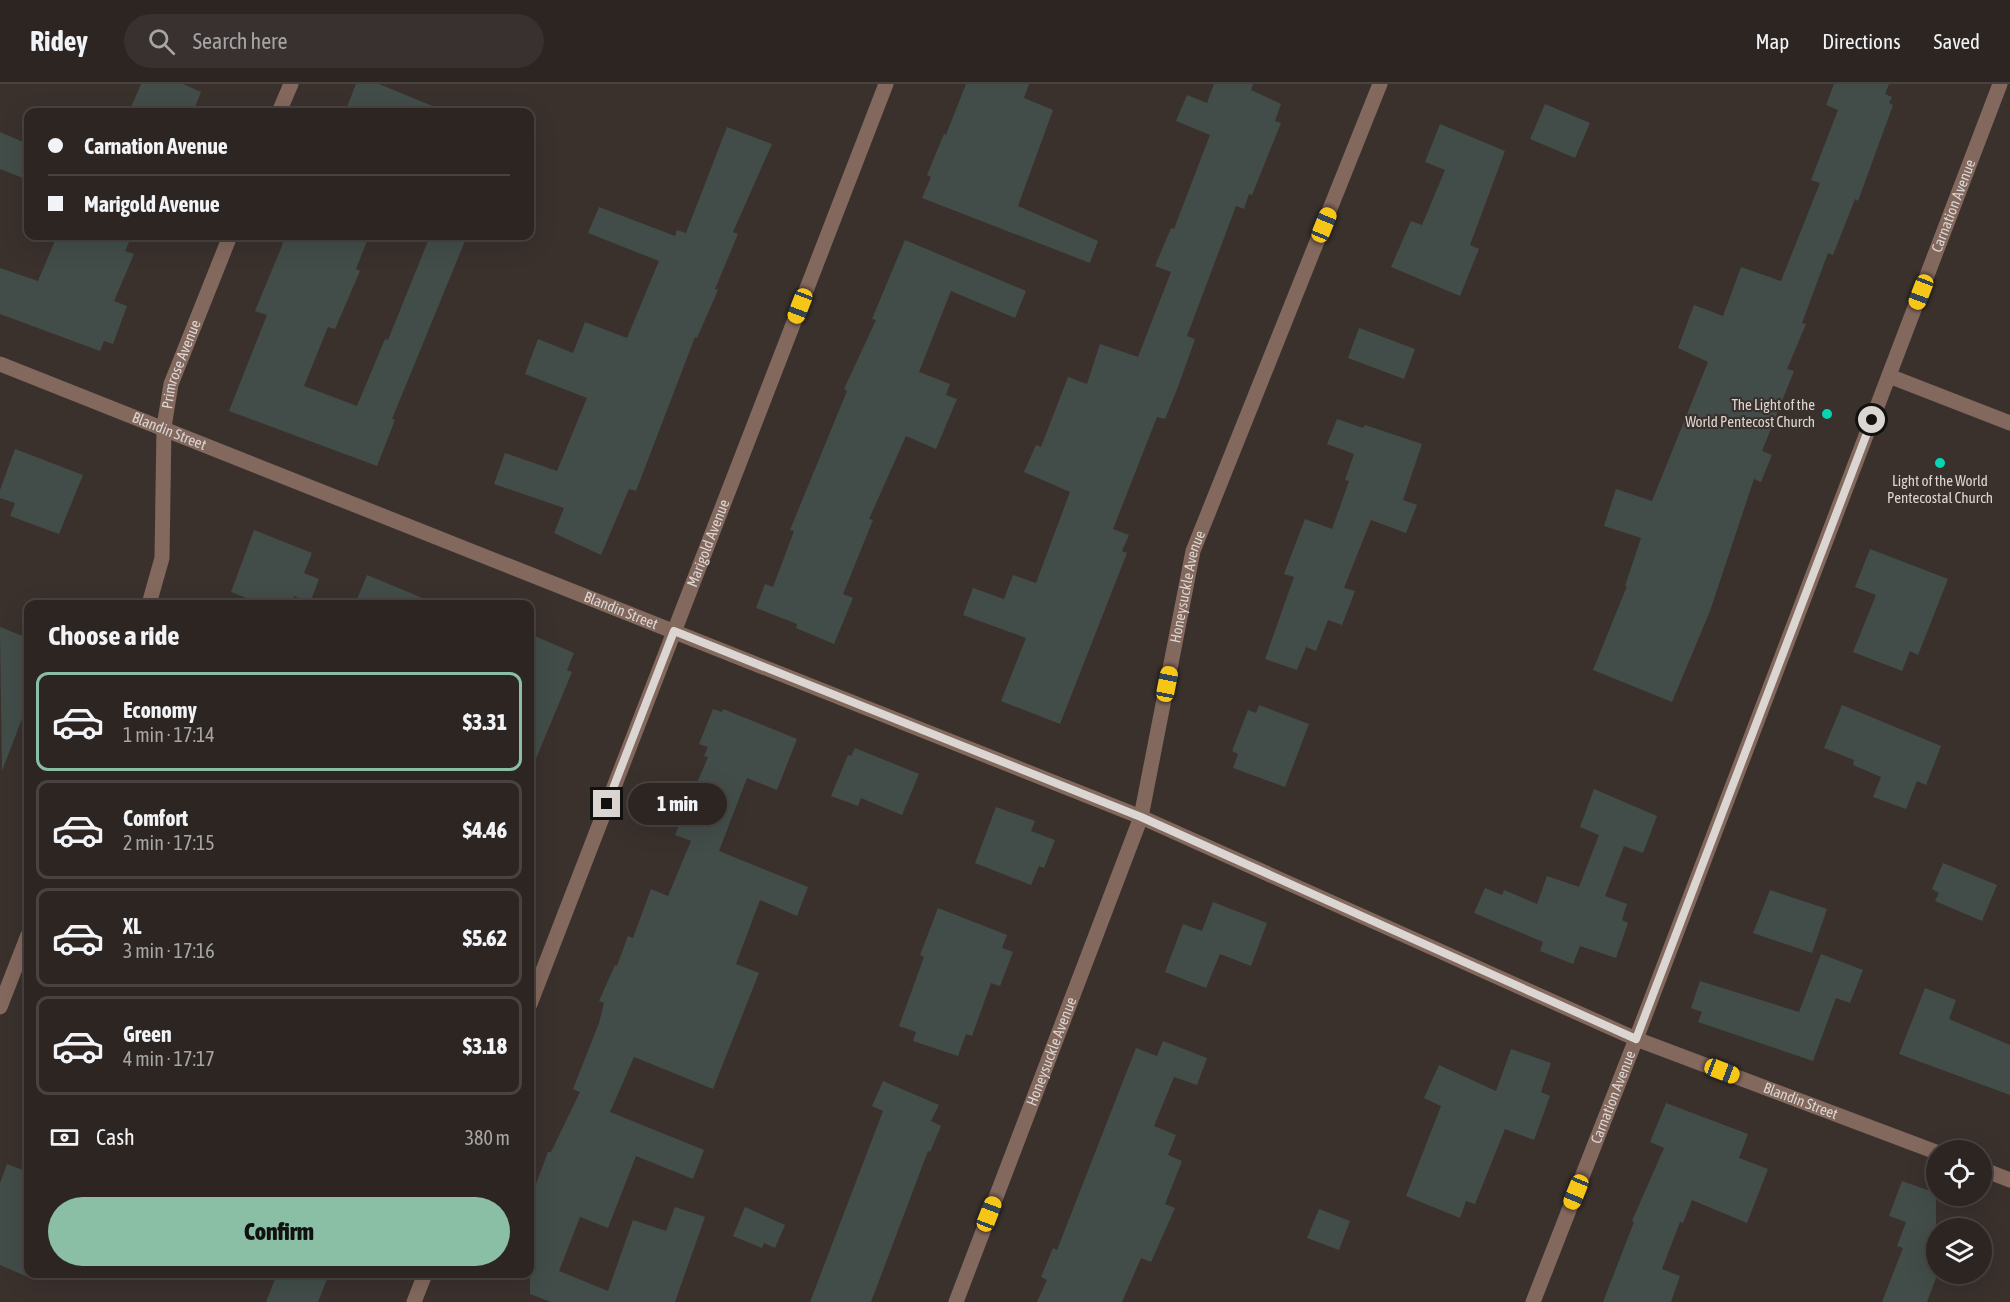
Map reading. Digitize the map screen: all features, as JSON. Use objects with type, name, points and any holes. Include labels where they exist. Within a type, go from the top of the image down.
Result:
[{"type":"street","points":[[281,108],[291,84]]},
{"type":"street","name":"Marigold Avenue","points":[[534,994],[886,84]]},
{"type":"street","name":"Honeysuckle Avenue","points":[[956,1302],[1141,817],[1193,551],[1380,84]]},
{"type":"street","name":"Carnation Avenue","points":[[1533,1302],[1636,1039],[2000,84]]},
{"type":"street","name":"Primrose Avenue","points":[[150,600],[162,558],[164,427],[171,384],[228,240]]},
{"type":"street","name":"Blandin Street","points":[[0,364],[164,427],[1141,817],[1636,1039],[1926,1148]]},
{"type":"street","points":[[1889,376],[2010,423]]},
{"type":"street","points":[[0,1007],[24,945]]},
{"type":"street","points":[[1992,1173],[2010,1180]]},
{"type":"street","points":[[414,1302],[423,1278]]},
{"type":"building","points":[[141,84],[183,84],[201,92],[195,108],[131,108]]},
{"type":"building","points":[[356,84],[379,84],[437,108],[347,108]]},
{"type":"building","points":[[966,84],[1029,84],[1024,98],[1053,110],[1018,206],[1098,241],[1090,263],[922,198],[931,177],[927,175]]},
{"type":"building","points":[[1214,84],[1253,84],[1251,90],[1281,104],[1275,121],[1281,123],[1252,195],[1249,194],[1244,209],[1236,206],[1187,336],[1195,339],[1178,387],[1165,419],[1157,417],[1113,529],[1129,535],[1122,551],[1127,553],[1060,724],[1001,701],[1026,638],[963,615],[973,588],[1004,599],[1013,575],[1036,583],[1070,492],[1024,472],[1036,445],[1041,447],[1068,377],[1087,384],[1100,344],[1138,357],[1171,272],[1155,266],[1171,228],[1174,229],[1210,135],[1176,121],[1187,95],[1207,103]]},
{"type":"building","points":[[1834,84],[1889,84],[1885,94],[1892,97],[1889,103],[1893,105],[1858,201],[1855,199],[1833,255],[1828,253],[1802,323],[1806,324],[1787,369],[1794,371],[1762,451],[1772,455],[1761,482],[1754,479],[1710,611],[1672,702],[1593,670],[1627,586],[1625,586],[1641,538],[1604,526],[1616,489],[1652,501],[1708,362],[1678,348],[1694,305],[1723,316],[1741,267],[1781,281],[1820,183],[1811,180],[1838,110],[1826,105]]},
{"type":"building","points":[[1545,104],[1590,123],[1575,158],[1530,139]]},
{"type":"building","points":[[1440,124],[1505,151],[1470,245],[1479,249],[1460,296],[1391,267],[1411,221],[1422,225],[1445,170],[1425,162]]},
{"type":"building","points":[[727,127],[772,144],[733,232],[738,234],[715,289],[718,290],[697,338],[695,337],[636,491],[629,489],[601,555],[554,533],[564,508],[494,484],[505,453],[557,471],[587,398],[525,374],[538,339],[573,353],[585,322],[627,338],[659,261],[588,233],[599,207],[675,236],[677,230],[686,233]]},
{"type":"building","points":[[0,132],[24,142],[24,178],[0,169]]},
{"type":"building","points":[[55,240],[130,240],[125,251],[134,254],[114,301],[127,306],[113,344],[104,341],[100,351],[0,314],[0,268],[38,281]]},
{"type":"building","points":[[284,240],[367,241],[356,269],[360,271],[335,329],[328,327],[304,386],[357,406],[385,339],[388,340],[428,240],[465,240],[392,419],[395,420],[377,466],[229,411],[267,315],[255,311]]},
{"type":"building","points":[[905,240],[1026,291],[1015,318],[951,291],[919,372],[950,384],[946,395],[957,399],[936,449],[906,436],[869,519],[873,520],[843,594],[853,598],[834,644],[796,628],[797,624],[756,608],[765,584],[773,587],[794,531],[790,530],[847,391],[844,389],[876,320],[872,319]]},
{"type":"building","points":[[1359,328],[1415,349],[1404,379],[1348,358]]},
{"type":"building","points":[[1337,419],[1363,428],[1365,425],[1422,444],[1403,500],[1417,505],[1406,533],[1371,520],[1344,588],[1355,591],[1342,625],[1328,620],[1316,651],[1306,647],[1297,670],[1265,659],[1294,577],[1284,574],[1305,519],[1332,529],[1349,481],[1345,480],[1354,454],[1327,444]]},
{"type":"building","points":[[15,449],[83,475],[59,534],[10,516],[15,503],[0,498],[0,490]]},
{"type":"building","points":[[254,530],[312,553],[304,573],[319,579],[311,600],[303,600],[294,596],[292,600],[252,600],[231,592]]},
{"type":"building","points":[[1870,549],[1948,579],[1918,655],[1910,651],[1902,671],[1853,652],[1876,595],[1855,587]]},
{"type":"building","points":[[367,575],[427,600],[357,600]]},
{"type":"building","points":[[0,627],[24,636],[24,713],[2,771]]},
{"type":"building","points":[[534,636],[574,653],[567,670],[572,672],[534,763]]},
{"type":"building","points":[[1259,705],[1309,724],[1285,787],[1233,768],[1238,754],[1232,751],[1248,710],[1256,713]]},
{"type":"building","points":[[1842,705],[1941,746],[1926,785],[1917,781],[1906,809],[1873,797],[1881,777],[1853,765],[1854,760],[1824,748]]},
{"type":"building","points":[[713,709],[722,712],[723,709],[797,739],[777,790],[747,778],[719,851],[808,887],[797,916],[760,900],[736,964],[759,973],[713,1089],[634,1057],[610,1112],[704,1150],[693,1179],[636,1156],[608,1228],[580,1217],[559,1271],[608,1291],[633,1220],[666,1231],[675,1207],[705,1217],[675,1302],[551,1302],[530,1294],[530,1278],[534,1278],[534,1189],[548,1152],[551,1152],[580,1092],[573,1089],[599,1023],[604,1003],[599,1001],[615,965],[617,966],[628,936],[633,938],[651,889],[668,896],[691,841],[675,835],[708,757],[704,756],[708,747],[699,744]]},
{"type":"building","points":[[855,748],[919,774],[902,815],[861,798],[858,806],[831,796],[848,755],[851,756]]},
{"type":"building","points":[[1594,789],[1657,816],[1643,853],[1624,846],[1605,896],[1627,904],[1622,920],[1628,923],[1616,958],[1580,946],[1573,964],[1540,951],[1543,942],[1474,913],[1485,888],[1502,895],[1504,890],[1537,904],[1547,876],[1579,887],[1599,835],[1580,827]]},
{"type":"building","points":[[996,807],[1035,821],[1031,831],[1055,840],[1044,868],[1039,866],[1031,885],[975,863]]},
{"type":"building","points":[[1943,863],[1997,885],[1982,921],[1935,901],[1939,893],[1932,889]]},
{"type":"building","points":[[1770,890],[1827,909],[1812,953],[1753,933]]},
{"type":"building","points":[[1213,902],[1267,923],[1251,966],[1220,954],[1206,988],[1165,972],[1183,924],[1202,931]]},
{"type":"building","points":[[938,908],[1007,935],[1002,948],[1013,952],[1000,986],[991,983],[972,1036],[966,1034],[958,1056],[913,1041],[916,1032],[899,1026],[924,957],[920,955]]},
{"type":"building","points":[[1821,954],[1863,970],[1850,1003],[1836,998],[1813,1061],[1698,1022],[1702,1012],[1691,1008],[1700,981],[1799,1012]]},
{"type":"building","points":[[1925,988],[1956,1000],[1949,1019],[2010,1045],[2010,1095],[1899,1054]]},
{"type":"building","points":[[1163,1041],[1207,1058],[1197,1085],[1174,1077],[1154,1126],[1176,1135],[1168,1155],[1182,1161],[1165,1204],[1175,1208],[1151,1262],[1141,1258],[1122,1302],[1037,1302],[1047,1280],[1041,1277],[1053,1248],[1057,1250],[1136,1048],[1157,1056]]},
{"type":"building","points":[[1511,1049],[1551,1063],[1541,1092],[1550,1096],[1534,1140],[1505,1129],[1475,1204],[1466,1201],[1460,1218],[1406,1196],[1441,1106],[1424,1098],[1439,1065],[1496,1091]]},
{"type":"building","points":[[883,1081],[939,1105],[931,1121],[941,1126],[930,1152],[928,1151],[871,1302],[810,1302],[883,1111],[872,1106]]},
{"type":"building","points":[[1666,1103],[1748,1134],[1739,1158],[1768,1169],[1747,1223],[1692,1200],[1683,1223],[1680,1222],[1662,1269],[1680,1276],[1671,1302],[1603,1302],[1634,1222],[1632,1221],[1664,1148],[1650,1142]]},
{"type":"building","points":[[7,1164],[24,1170],[24,1275],[0,1265],[0,1183]]},
{"type":"building","points":[[1902,1181],[1926,1189],[1926,1206],[1936,1206],[1936,1218],[1926,1218],[1926,1284],[1934,1284],[1927,1302],[1882,1302],[1903,1248],[1897,1246],[1906,1222],[1889,1216]]},
{"type":"building","points":[[745,1207],[785,1225],[775,1248],[764,1243],[762,1248],[733,1236]]},
{"type":"building","points":[[1319,1209],[1350,1221],[1339,1250],[1307,1238]]},
{"type":"building","points":[[275,1278],[327,1278],[318,1302],[266,1302]]},
{"type":"place","name":"The Light of the World Pentecost Church","points":[[1827,414]]},
{"type":"place","name":"Light of the World Pentecostal Church","points":[[1940,463]]},
{"type":"route","points":[[607,804],[674,631],[1141,817],[1636,1039],[1872,420]]}]
